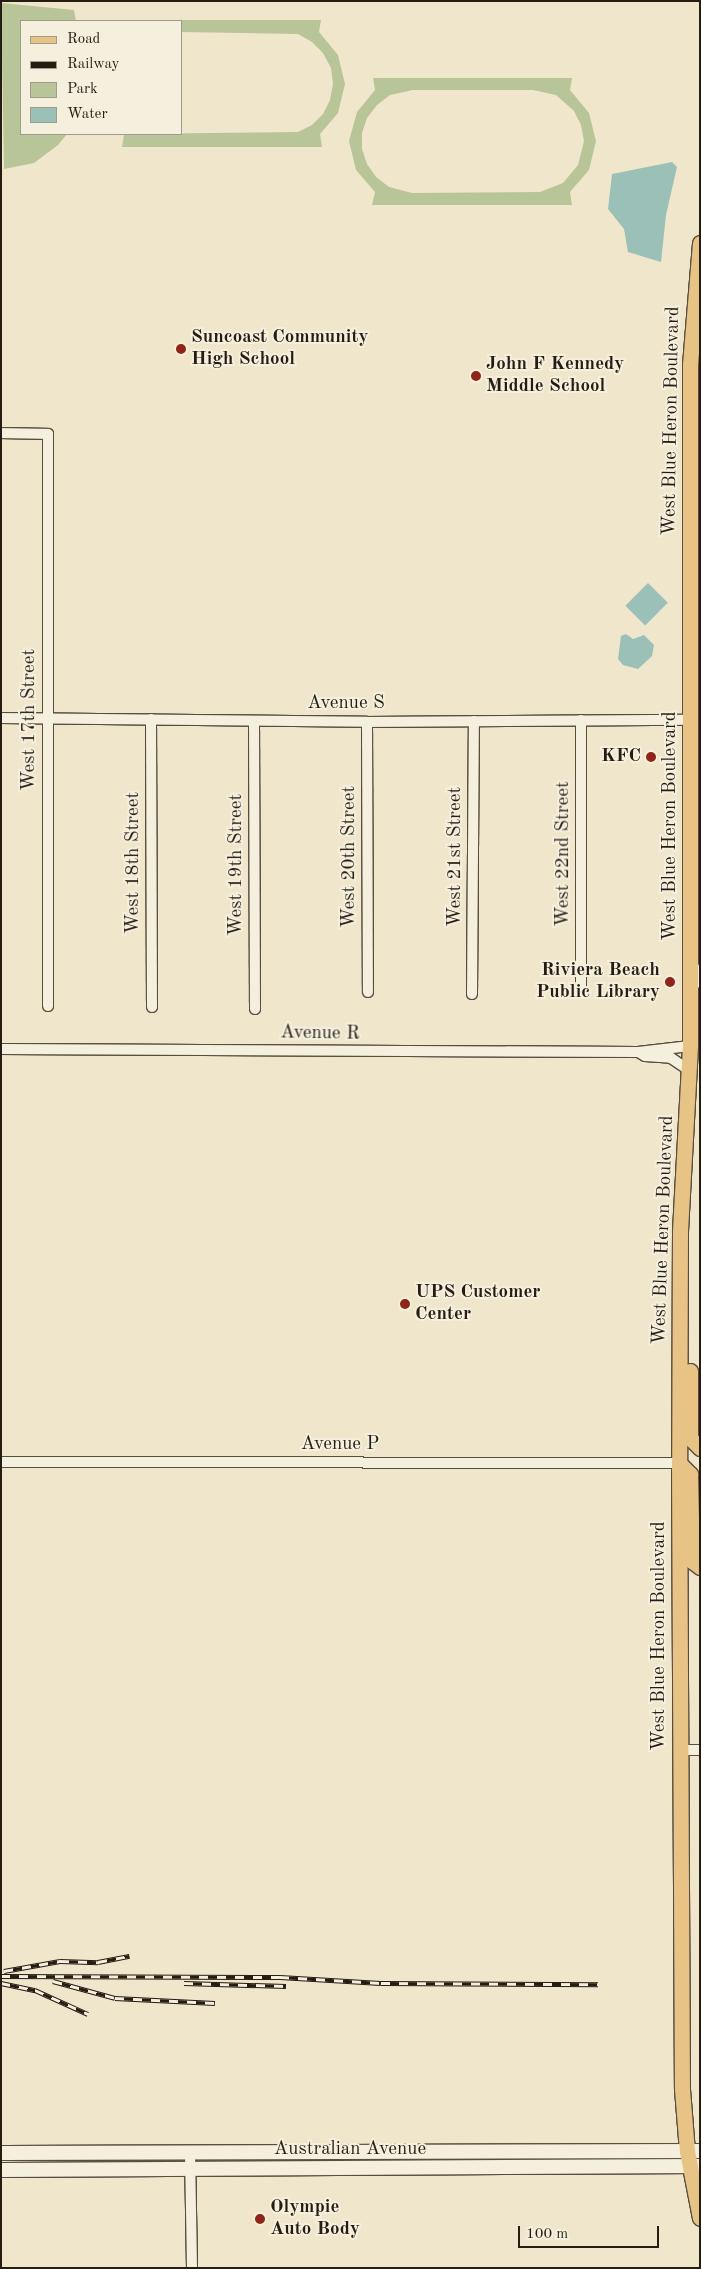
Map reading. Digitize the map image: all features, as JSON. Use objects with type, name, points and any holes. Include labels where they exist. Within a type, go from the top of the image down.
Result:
[{"type":"main road","name":"West Blue Heron Boulevard","points":[[700,243],[690,364],[691,956],[690,1046],[680,1232],[679,1463],[681,2047],[700,2218]]},
{"type":"main road","points":[[680,1332],[689,1349],[690,1438],[700,1448]]},
{"type":"main road","points":[[679,1463],[690,1474],[692,1561],[700,1567]]},
{"type":"main road","name":"Australian Avenue","points":[[1,2153],[693,2151]]},
{"type":"main road","name":"Australian Avenue","points":[[1,2170],[695,2166]]},
{"type":"street","name":"West 17th Street","points":[[1,433],[48,434],[48,1006]]},
{"type":"street","name":"Avenue S","points":[[1,718],[367,722],[691,720]]},
{"type":"street","name":"West 18th Street","points":[[151,720],[152,1007]]},
{"type":"street","name":"West 19th Street","points":[[254,720],[255,1008]]},
{"type":"street","name":"West 22nd Street","points":[[581,720],[581,988]]},
{"type":"street","name":"West 21st Street","points":[[472,994],[474,721]]},
{"type":"street","name":"West 20th Street","points":[[367,722],[368,992]]},
{"type":"street","points":[[691,956],[700,983]]},
{"type":"street","name":"Avenue R","points":[[1,1049],[638,1052],[690,1046]]},
{"type":"street","name":"Avenue R","points":[[638,1052],[645,1056],[671,1058],[689,1070]]},
{"type":"street","name":"Avenue P","points":[[1,1462],[679,1463]]},
{"type":"street","points":[[680,1750],[700,1750]]},
{"type":"street","points":[[190,2152],[192,2268]]},
{"type":"green space","points":[[1,3],[74,10],[76,20],[20,20],[20,135],[66,135],[58,145],[34,163],[4,169]]},
{"type":"green space","points":[[182,20],[321,20],[319,32],[338,55],[345,84],[338,113],[320,134],[322,147],[122,147],[124,135],[298,132],[312,125],[323,114],[330,100],[333,84],[331,68],[323,53],[312,42],[298,34],[182,32]]},
{"type":"green space","points":[[373,78],[572,78],[570,90],[589,113],[596,141],[589,170],[570,192],[572,205],[372,205],[375,192],[356,170],[349,141],[357,112],[375,90]],"holes":[[[413,90],[533,90],[556,95],[574,111],[581,125],[584,141],[578,165],[563,183],[540,192],[412,193],[389,187],[376,177],[367,164],[362,149],[362,133],[367,118],[377,105],[390,95]]]},
{"type":"water","points":[[672,162],[677,167],[666,215],[661,262],[628,252],[624,229],[608,209],[612,174]]},
{"type":"water","points":[[648,583],[668,603],[645,625],[625,606]]},
{"type":"water","points":[[626,634],[633,639],[644,635],[654,645],[652,656],[638,669],[623,665],[618,659],[621,636]]},
{"type":"railway","points":[[4,1971],[60,1961],[98,1962],[129,1956]]},
{"type":"railway","points":[[1,1976],[280,1977],[381,1983],[598,1984]]},
{"type":"railway","points":[[53,1981],[115,1998],[215,2003]]},
{"type":"railway","points":[[1,1983],[35,1990],[88,2014]]},
{"type":"railway","points":[[184,1983],[286,1986]]},
{"type":"place","name":"Suncoast Community High School","points":[[181,349]]},
{"type":"place","name":"John F Kennedy Middle School","points":[[476,376]]},
{"type":"place","name":"KFC","points":[[651,757]]},
{"type":"place","name":"Riviera Beach Public Library","points":[[670,982]]},
{"type":"place","name":"UPS Customer Center","points":[[405,1304]]},
{"type":"place","name":"Olympie Auto Body","points":[[260,2219]]}]
